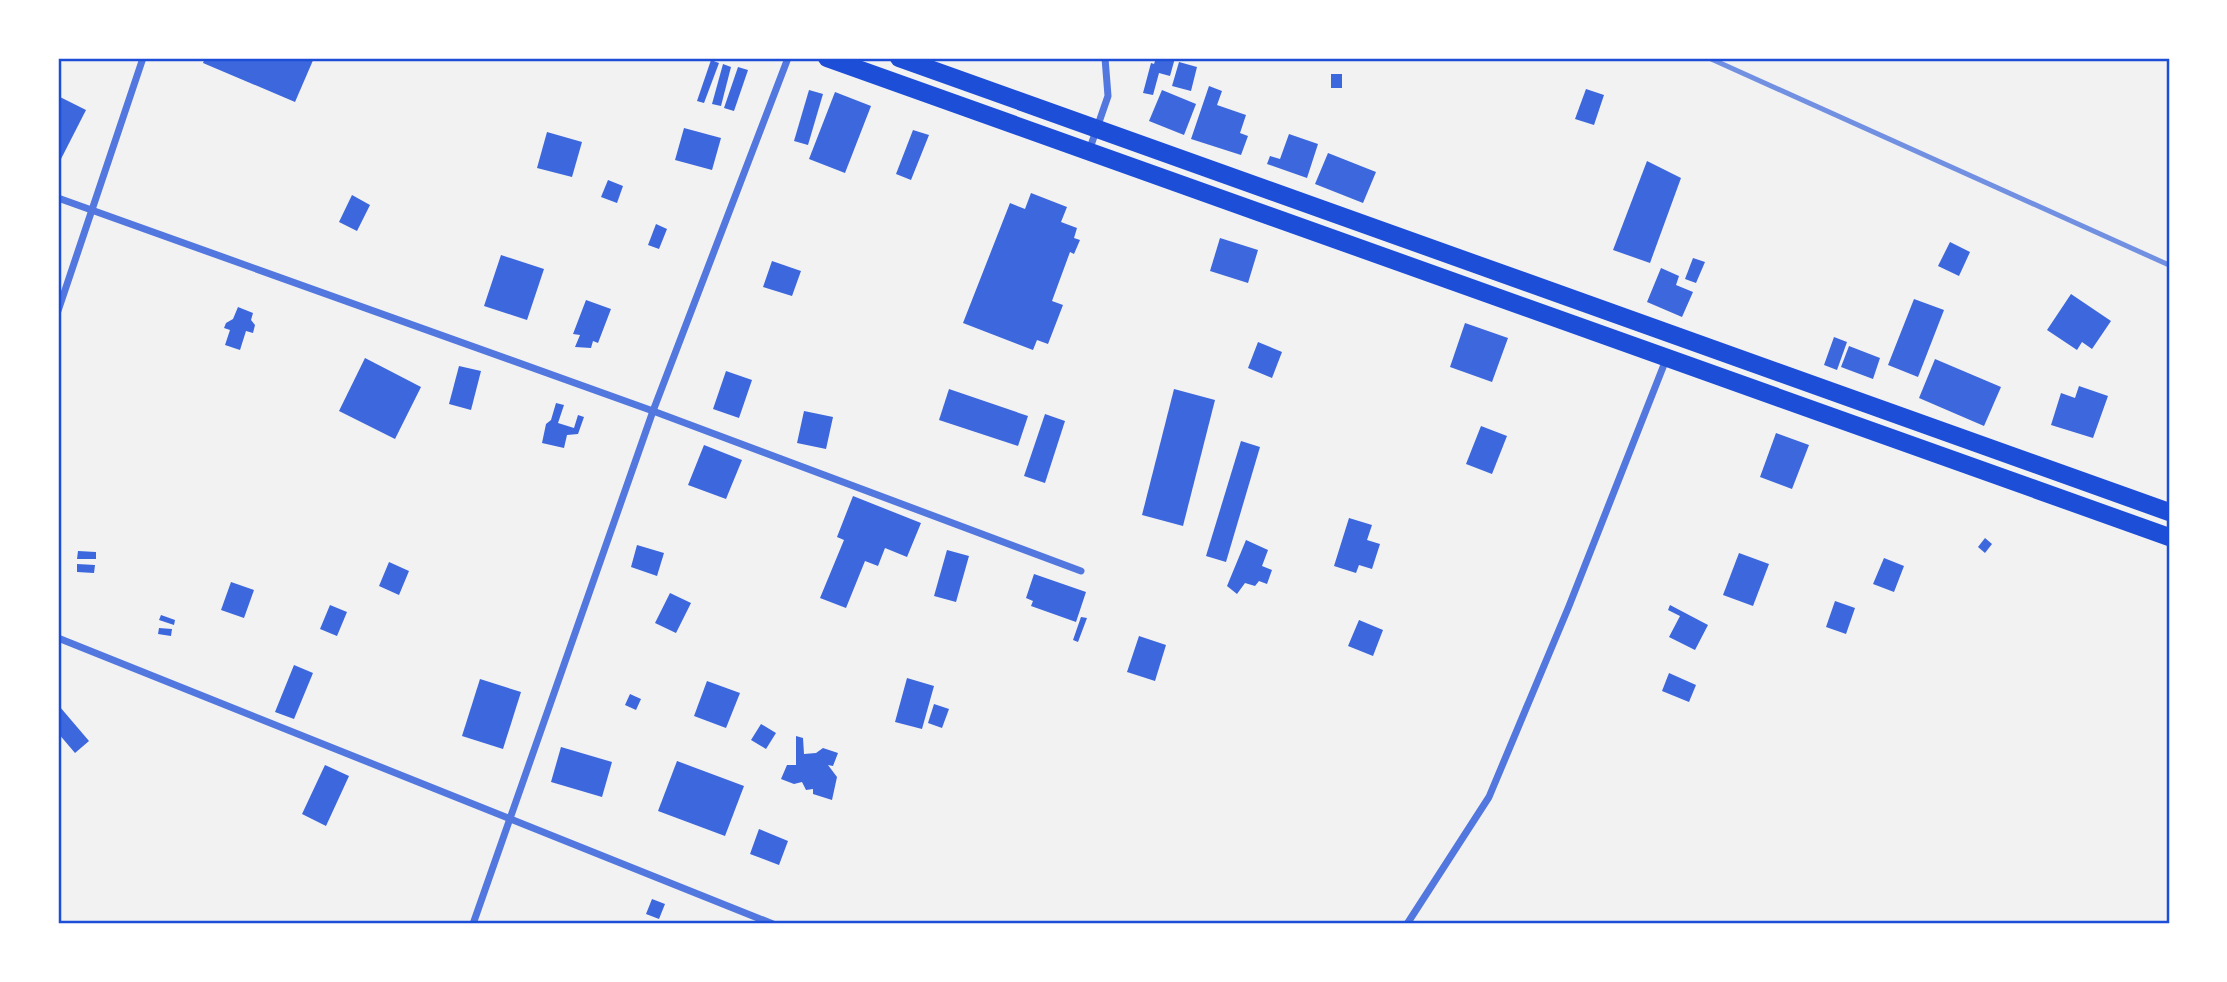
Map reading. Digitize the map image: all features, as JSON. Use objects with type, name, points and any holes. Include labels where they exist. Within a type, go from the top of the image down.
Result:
[{"type":"highway","points":[[827,58],[2169,537]]},
{"type":"highway","points":[[899,58],[2169,512]]},
{"type":"street","points":[[58,312],[144,58]]},
{"type":"street","points":[[473,924],[653,411],[788,58]]},
{"type":"street","points":[[1089,151],[1108,96],[1105,58]]},
{"type":"street","points":[[58,198],[653,411],[1081,571]]},
{"type":"street","points":[[1407,924],[1489,797],[1569,607],[1667,356]]},
{"type":"street","points":[[58,638],[773,924]]},
{"type":"building","points":[[205,58],[314,58],[295,102],[203,63]]},
{"type":"building","points":[[1156,58],[1175,58],[1170,76],[1159,73],[1153,95],[1143,93],[1151,63],[1154,64]]},
{"type":"building","points":[[711,60],[719,63],[704,103],[697,101]]},
{"type":"building","points":[[1179,62],[1197,67],[1191,91],[1172,86]]},
{"type":"building","points":[[723,64],[731,67],[721,106],[712,104]]},
{"type":"building","points":[[738,67],[748,70],[734,111],[724,108]]},
{"type":"building","points":[[1331,74],[1342,74],[1342,88],[1331,88]]},
{"type":"building","points":[[1209,86],[1222,91],[1217,105],[1246,115],[1240,133],[1248,136],[1241,155],[1191,139]]},
{"type":"building","points":[[1586,89],[1604,95],[1594,125],[1575,119]]},
{"type":"building","points":[[809,90],[823,94],[808,145],[794,141]]},
{"type":"building","points":[[1162,90],[1196,104],[1184,135],[1149,121]]},
{"type":"building","points":[[835,92],[871,106],[845,173],[809,159]]},
{"type":"building","points":[[58,96],[86,110],[61,159],[58,157]]},
{"type":"building","points":[[684,128],[721,138],[712,170],[675,160]]},
{"type":"building","points":[[913,130],[929,135],[911,180],[896,174]]},
{"type":"building","points":[[547,132],[582,142],[572,177],[537,168]]},
{"type":"building","points":[[1289,134],[1318,144],[1307,178],[1267,164],[1270,156],[1280,159]]},
{"type":"building","points":[[1328,153],[1376,172],[1363,203],[1315,184]]},
{"type":"building","points":[[1647,161],[1681,178],[1650,263],[1613,250]]},
{"type":"building","points":[[608,180],[623,186],[617,203],[601,197]]},
{"type":"building","points":[[1031,193],[1067,207],[1061,222],[1077,228],[1074,238],[1080,240],[1074,254],[1070,252],[1052,301],[1063,305],[1048,344],[1037,340],[1033,350],[963,323],[1010,203],[1025,209]]},
{"type":"building","points":[[352,195],[370,205],[357,231],[339,222]]},
{"type":"building","points":[[656,224],[667,229],[659,249],[648,245]]},
{"type":"building","points":[[1220,238],[1258,250],[1248,283],[1210,271]]},
{"type":"building","points":[[1950,242],[1970,252],[1959,276],[1938,266]]},
{"type":"building","points":[[501,255],[544,269],[527,320],[484,306]]},
{"type":"building","points":[[1693,258],[1705,262],[1696,283],[1685,279]]},
{"type":"building","points":[[772,261],[801,271],[792,296],[763,287]]},
{"type":"building","points":[[1661,268],[1679,276],[1676,285],[1693,292],[1682,317],[1647,302]]},
{"type":"building","points":[[2071,294],[2111,321],[2092,349],[2082,342],[2077,350],[2047,330]]},
{"type":"building","points":[[1914,299],[1944,310],[1918,377],[1888,365]]},
{"type":"building","points":[[586,300],[611,309],[598,343],[593,341],[591,348],[575,347],[580,335],[573,334]]},
{"type":"building","points":[[238,307],[253,313],[251,320],[255,325],[253,333],[246,331],[240,350],[225,345],[230,330],[224,328],[226,323],[233,319]]},
{"type":"building","points":[[1465,323],[1508,338],[1492,382],[1450,367]]},
{"type":"building","points":[[1834,337],[1847,342],[1837,370],[1824,365]]},
{"type":"building","points":[[1258,342],[1282,352],[1272,378],[1248,368]]},
{"type":"building","points":[[1849,346],[1880,358],[1873,379],[1841,367]]},
{"type":"building","points":[[365,358],[421,387],[395,439],[339,411]]},
{"type":"building","points":[[1935,359],[2001,387],[1984,426],[1919,398]]},
{"type":"building","points":[[459,366],[481,371],[471,410],[449,404]]},
{"type":"building","points":[[726,371],[752,380],[739,418],[713,409]]},
{"type":"building","points":[[2079,386],[2108,396],[2093,438],[2051,425],[2061,393],[2075,398]]},
{"type":"building","points":[[949,389],[1028,416],[1018,446],[939,420]]},
{"type":"building","points":[[1174,389],[1215,400],[1183,526],[1142,515]]},
{"type":"building","points":[[556,403],[564,405],[558,423],[574,428],[578,415],[584,417],[578,434],[567,435],[564,448],[542,443],[546,424],[551,420]]},
{"type":"building","points":[[804,411],[833,417],[826,449],[797,443]]},
{"type":"building","points":[[1045,414],[1065,421],[1045,483],[1024,476]]},
{"type":"building","points":[[1481,426],[1507,436],[1492,474],[1466,464]]},
{"type":"building","points":[[1776,433],[1809,445],[1792,489],[1760,477]]},
{"type":"building","points":[[1241,441],[1260,447],[1226,562],[1206,556]]},
{"type":"building","points":[[704,445],[742,460],[726,499],[688,485]]},
{"type":"building","points":[[853,496],[921,523],[907,557],[885,548],[878,566],[865,561],[846,608],[820,598],[844,540],[837,537]]},
{"type":"building","points":[[1349,518],[1372,525],[1367,540],[1380,544],[1372,569],[1359,565],[1356,573],[1334,566]]},
{"type":"building","points":[[1985,538],[1992,544],[1985,553],[1978,547]]},
{"type":"building","points":[[1246,540],[1268,550],[1262,566],[1272,570],[1267,584],[1259,581],[1255,586],[1245,583],[1237,594],[1227,586]]},
{"type":"building","points":[[637,545],[664,553],[657,576],[631,567]]},
{"type":"building","points":[[947,550],[969,556],[956,602],[934,596]]},
{"type":"building","points":[[78,551],[96,552],[96,559],[77,559]]},
{"type":"building","points":[[1739,553],[1769,564],[1753,606],[1723,595]]},
{"type":"building","points":[[1884,558],[1904,566],[1894,592],[1873,584]]},
{"type":"building","points":[[389,562],[409,571],[399,595],[379,586]]},
{"type":"building","points":[[77,564],[95,565],[94,573],[77,572]]},
{"type":"building","points":[[1034,574],[1086,592],[1076,622],[1031,606],[1033,601],[1026,598]]},
{"type":"building","points":[[231,582],[254,590],[244,618],[221,610]]},
{"type":"building","points":[[670,593],[691,603],[676,633],[655,623]]},
{"type":"building","points":[[1835,601],[1855,608],[1846,634],[1826,627]]},
{"type":"building","points":[[330,605],[347,612],[337,636],[320,629]]},
{"type":"building","points":[[1670,605],[1708,625],[1695,650],[1669,637],[1680,616],[1668,610]]},
{"type":"building","points":[[161,615],[175,620],[174,625],[159,620]]},
{"type":"building","points":[[1081,617],[1087,618],[1078,642],[1073,640]]},
{"type":"building","points":[[1359,620],[1383,630],[1373,656],[1348,646]]},
{"type":"building","points":[[159,628],[172,629],[171,636],[158,634]]},
{"type":"building","points":[[1139,636],[1166,645],[1155,681],[1127,672]]},
{"type":"building","points":[[294,665],[313,673],[294,719],[275,712]]},
{"type":"building","points":[[1669,673],[1696,685],[1689,702],[1662,691]]},
{"type":"building","points":[[907,678],[934,686],[922,729],[895,722]]},
{"type":"building","points":[[480,679],[521,692],[503,749],[462,736]]},
{"type":"building","points":[[707,681],[740,693],[726,728],[694,716]]},
{"type":"building","points":[[630,694],[641,699],[636,710],[625,705]]},
{"type":"building","points":[[934,704],[949,709],[942,728],[928,723]]},
{"type":"building","points":[[60,707],[89,741],[75,753],[58,733]]},
{"type":"building","points":[[761,724],[776,733],[766,749],[751,740]]},
{"type":"building","points":[[796,736],[803,738],[804,754],[816,753],[823,748],[838,753],[833,766],[828,765],[837,777],[832,800],[813,794],[813,789],[806,790],[802,782],[794,784],[781,779],[787,765],[796,765]]},
{"type":"building","points":[[561,747],[612,762],[602,797],[551,782]]},
{"type":"building","points":[[677,761],[744,786],[725,836],[658,811]]},
{"type":"building","points":[[325,765],[349,776],[326,826],[302,814]]},
{"type":"building","points":[[759,829],[788,841],[779,865],[750,854]]},
{"type":"building","points":[[652,899],[665,904],[659,919],[646,914]]},
{"type":"railway","points":[[1709,58],[2169,265]]}]
